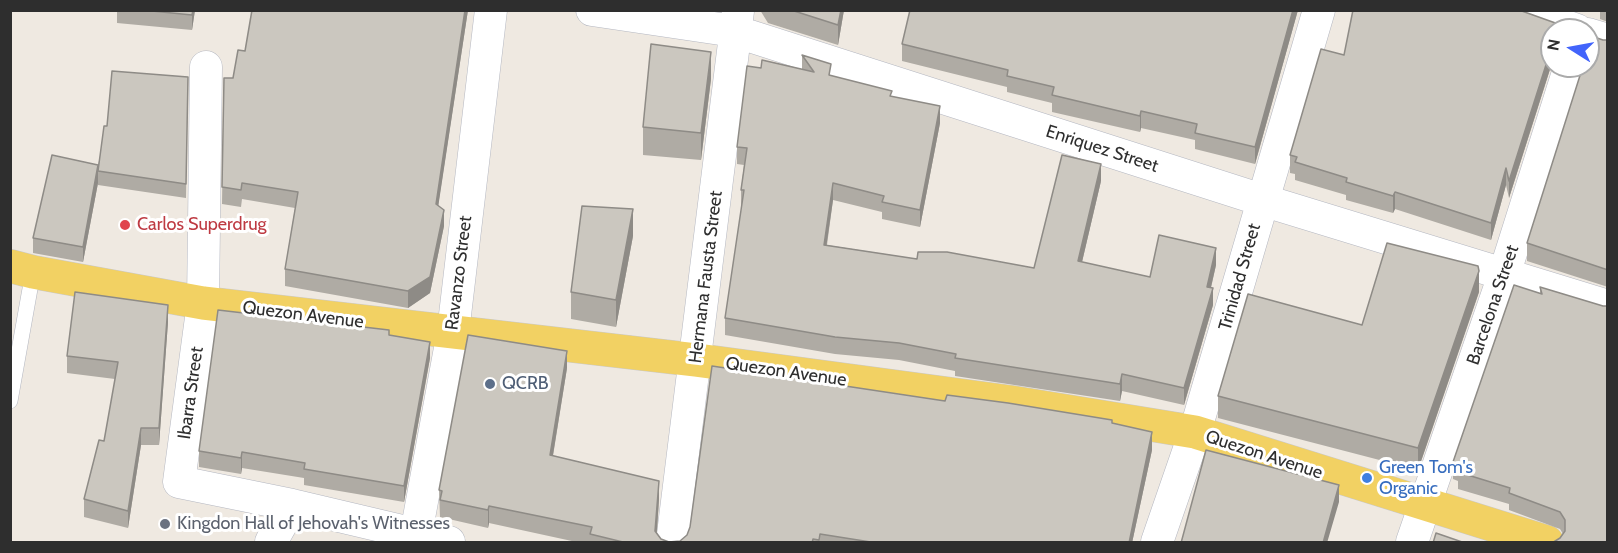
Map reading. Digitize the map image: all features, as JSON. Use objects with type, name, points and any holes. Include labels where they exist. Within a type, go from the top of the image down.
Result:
[{"type":"main road","name":"Quezon Avenue","points":[[22,269],[203,303],[696,360],[1011,402],[1195,432],[1547,543]]},
{"type":"street","name":"Ravanzo Street","points":[[416,534],[453,332],[490,10]]},
{"type":"street","name":"Enriquez Street","points":[[592,10],[736,21],[1262,200],[1608,306]]},
{"type":"street","name":"Trinidad Street","points":[[1157,543],[1195,432],[1319,10]]},
{"type":"street","points":[[1521,10],[1543,18]]},
{"type":"street","name":"Hermana Fausta Street","points":[[672,543],[736,21]]},
{"type":"street","name":"Ibarra Street","points":[[206,67],[203,303],[179,482],[292,505]]},
{"type":"street","name":"Barcelona Street","points":[[1412,543],[1504,275],[1566,78]]},
{"type":"street","points":[[271,543],[292,505],[449,543]]},
{"type":"lane","points":[[10,401],[22,269]]},
{"type":"building","points":[[142,10],[193,10],[192,15]]},
{"type":"building","points":[[252,10],[465,10],[436,204],[444,210],[430,277],[408,291],[285,269],[298,192],[242,183],[241,190],[222,187],[224,78],[233,78],[238,50],[245,51]]},
{"type":"building","points":[[791,10],[841,10],[838,25]]},
{"type":"building","points":[[910,10],[1293,10],[1255,147],[1195,133],[1197,124],[1141,111],[1140,116],[1052,95],[1054,87],[1007,76],[1008,70],[902,44]]},
{"type":"building","points":[[1353,10],[1519,10],[1541,18],[1540,78],[1542,78],[1509,181],[1506,168],[1491,223],[1395,192],[1393,196],[1346,182],[1347,178],[1295,162],[1297,157],[1290,155],[1321,49],[1344,55]]},
{"type":"building","points":[[1600,39],[1608,40],[1608,270],[1527,243],[1579,78],[1600,78]]},
{"type":"building","points":[[651,44],[711,52],[701,133],[643,127]]},
{"type":"building","points":[[802,55],[831,64],[829,75],[892,91],[890,96],[940,106],[920,210],[882,202],[884,196],[833,183],[824,245],[917,259],[918,252],[947,252],[1034,268],[1062,155],[1101,164],[1078,261],[1150,277],[1159,235],[1216,248],[1207,287],[1213,288],[1184,388],[1122,374],[1120,384],[955,358],[956,354],[899,343],[835,337],[725,318],[744,190],[741,190],[747,148],[737,147],[747,66],[761,68],[762,60],[814,72]]},
{"type":"building","points":[[112,71],[188,77],[186,184],[98,171],[104,126],[107,126]]},
{"type":"building","points":[[52,155],[98,165],[83,247],[33,238]]},
{"type":"building","points":[[582,206],[633,209],[616,300],[571,292]]},
{"type":"building","points":[[1387,243],[1478,266],[1479,271],[1418,448],[1218,396],[1248,294],[1362,325]]},
{"type":"building","points":[[1514,285],[1542,294],[1540,287],[1608,306],[1608,543],[1552,543],[1565,531],[1565,520],[1560,512],[1509,493],[1510,488],[1458,472],[1461,464],[1453,462]]},
{"type":"building","points":[[75,292],[168,305],[159,428],[141,428],[128,511],[84,499],[99,440],[104,441],[118,362],[67,356]]},
{"type":"building","points":[[218,310],[389,330],[389,335],[430,342],[404,486],[304,469],[305,463],[242,452],[241,458],[199,451]]},
{"type":"building","points":[[468,335],[567,351],[550,455],[659,481],[655,531],[661,539],[669,542],[680,541],[687,535],[690,527],[712,366],[945,401],[947,395],[1008,403],[1112,420],[1112,423],[1152,432],[1129,543],[877,543],[820,534],[819,540],[813,539],[812,543],[627,543],[590,534],[592,527],[489,506],[488,510],[440,500],[442,491],[439,490]]},
{"type":"building","points":[[1206,450],[1339,485],[1323,543],[1181,543]]},
{"type":"building","points":[[1436,533],[1465,543],[1433,543]]},
{"type":"place","name":"Carlos Superdrug","points":[[125,225]]},
{"type":"place","name":"QCRB","points":[[490,384]]},
{"type":"place","name":"Green Tom's Organic","points":[[1367,478]]},
{"type":"place","name":"Kingdon Hall of Jehovah's Witnesses","points":[[165,524]]}]
